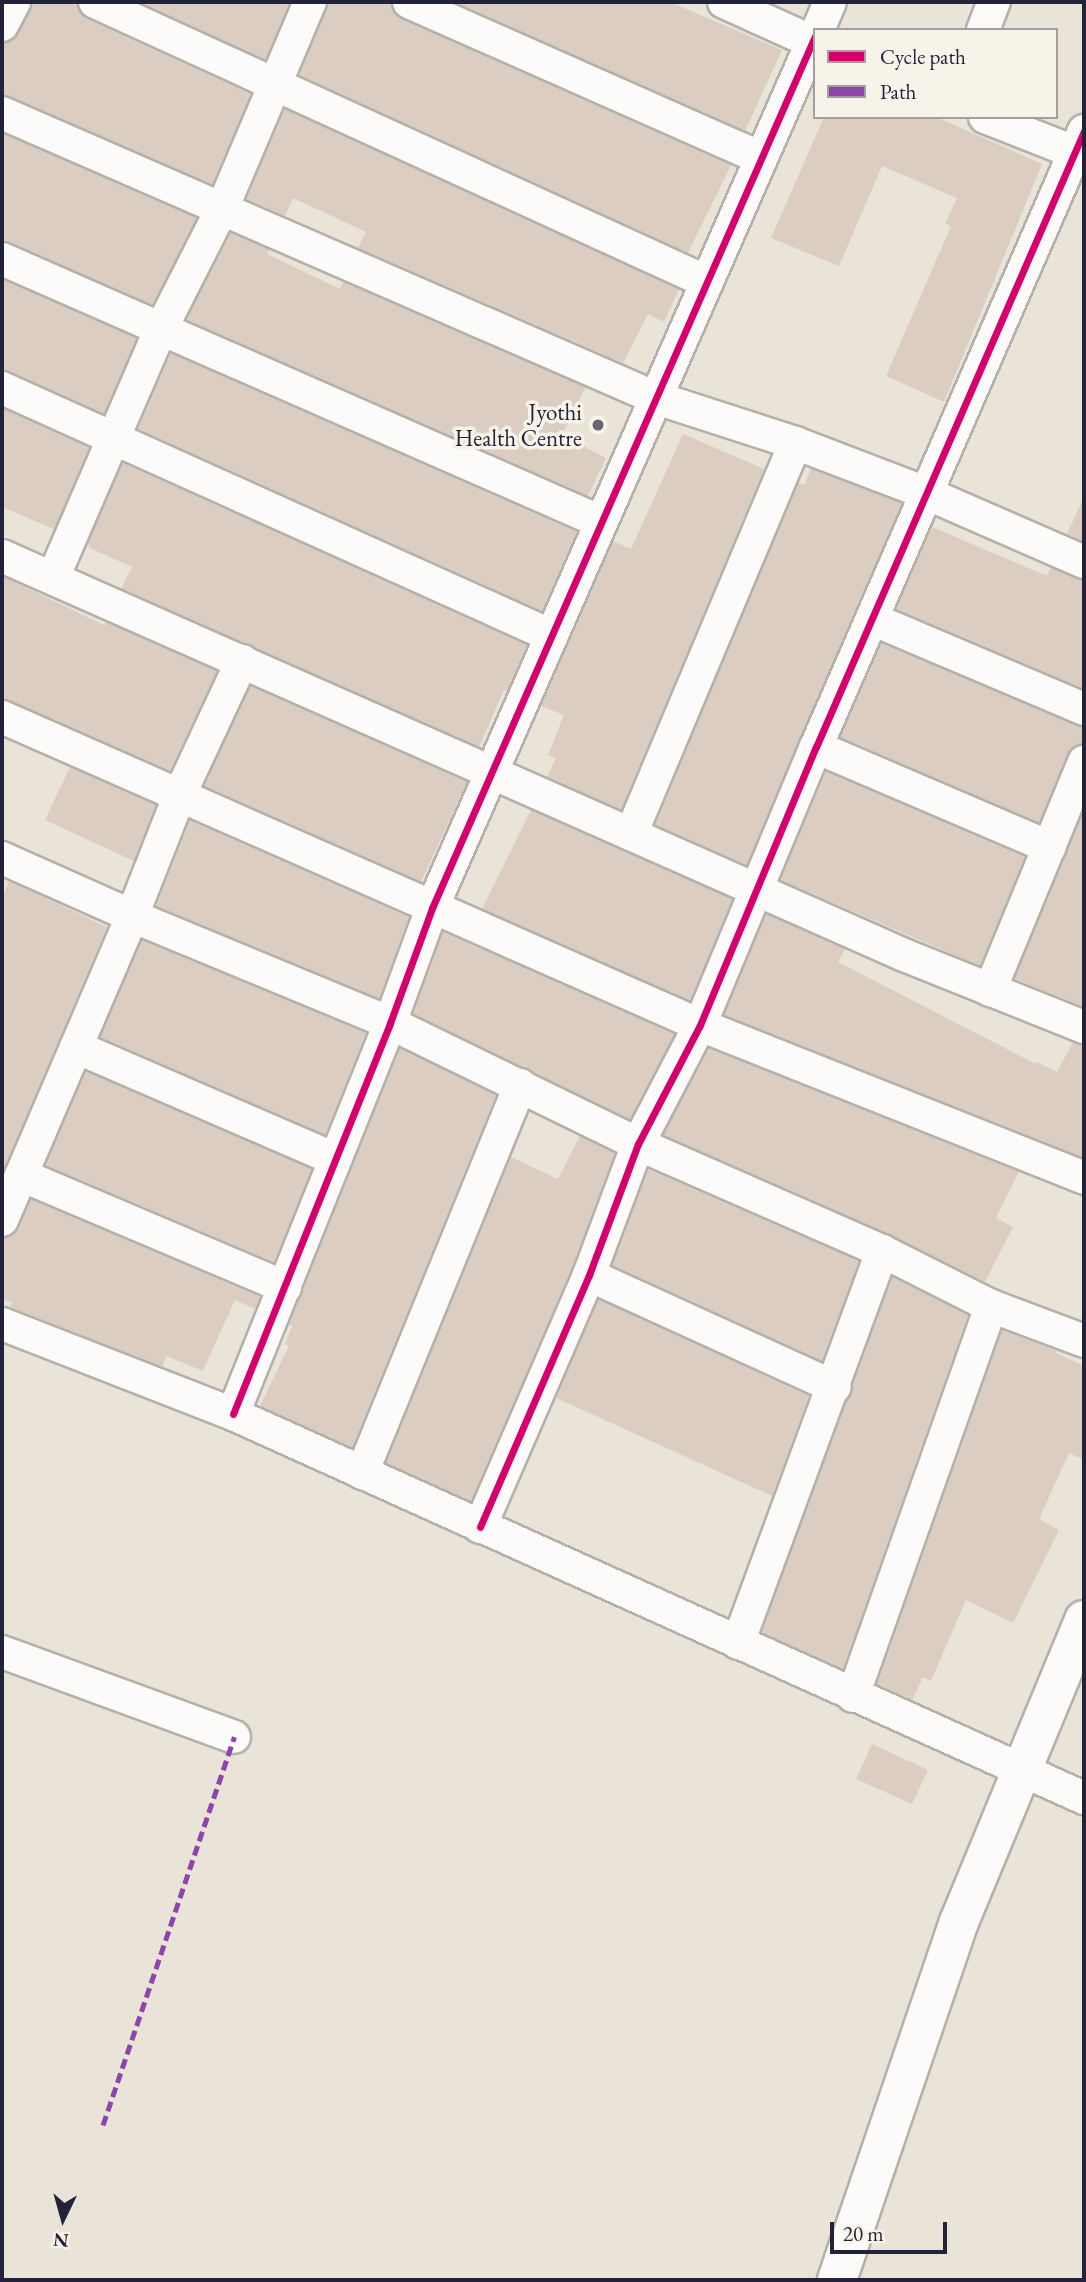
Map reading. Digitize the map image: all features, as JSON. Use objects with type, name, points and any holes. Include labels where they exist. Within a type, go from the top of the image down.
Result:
[{"type":"street","points":[[2,25],[14,2]]},
{"type":"street","points":[[95,2],[707,282]]},
{"type":"street","points":[[53,578],[162,329],[222,208],[310,2]]},
{"type":"street","points":[[408,2],[761,158]]},
{"type":"street","points":[[724,2],[813,37]]},
{"type":"street","points":[[819,28],[830,2]]},
{"type":"street","points":[[984,28],[994,2]]},
{"type":"street","points":[[233,1414],[390,1023],[432,908],[813,42]]},
{"type":"street","points":[[2,113],[656,398],[795,443],[926,493],[1084,562]]},
{"type":"street","points":[[480,1527],[589,1275],[638,1144],[700,1025],[755,889],[926,493],[1081,146],[992,119]]},
{"type":"street","points":[[2,259],[601,522]]},
{"type":"street","points":[[2,388],[552,636]]},
{"type":"street","points":[[631,834],[795,443]]},
{"type":"street","points":[[2,556],[755,889],[990,990],[1084,1027]]},
{"type":"street","points":[[872,619],[1084,709]]},
{"type":"street","points":[[2,1220],[132,916],[180,794],[242,661]]},
{"type":"street","points":[[2,717],[700,1025],[1084,1178]]},
{"type":"street","points":[[816,747],[1049,847]]},
{"type":"street","points":[[990,990],[1084,762]]},
{"type":"street","points":[[3,862],[390,1023],[638,1144],[882,1251],[990,1306],[1084,1341]]},
{"type":"street","points":[[76,1047],[335,1159]]},
{"type":"street","points":[[362,1473],[520,1086]]},
{"type":"street","points":[[21,1175],[285,1287]]},
{"type":"street","points":[[738,1643],[835,1387],[882,1251]]},
{"type":"street","points":[[589,1275],[835,1387]]},
{"type":"street","points":[[853,1696],[990,1306]]},
{"type":"street","points":[[2,1324],[233,1414],[1019,1771],[1084,1798]]},
{"type":"street","points":[[837,2280],[959,1922],[1019,1771],[1084,1620]]},
{"type":"street","points":[[2,1652],[234,1737]]},
{"type":"building","points":[[32,2],[77,2],[80,12],[87,19],[251,94],[212,185],[2,95],[2,43],[11,41],[18,34]]},
{"type":"building","points":[[139,2],[290,2],[265,60]]},
{"type":"building","points":[[328,2],[391,2],[394,12],[402,19],[731,165],[688,253],[299,75]]},
{"type":"building","points":[[454,2],[670,2],[782,50],[745,131]]},
{"type":"building","points":[[285,109],[679,289],[664,322],[648,314],[623,363],[358,248],[366,232],[293,198],[285,216],[246,199]]},
{"type":"building","points":[[823,119],[941,119],[1042,164],[944,402],[886,376],[951,226],[945,223],[957,198],[882,166],[839,266],[771,238]]},
{"type":"building","points":[[2,133],[197,218],[153,305],[2,241]]},
{"type":"building","points":[[231,233],[269,249],[267,254],[340,289],[343,282],[586,387],[562,435],[606,458],[588,496],[186,320]]},
{"type":"building","points":[[2,279],[137,338],[104,414],[2,370]]},
{"type":"building","points":[[171,353],[577,532],[542,611],[138,429]]},
{"type":"building","points":[[2,408],[90,448],[54,529],[2,507]]},
{"type":"building","points":[[683,434],[764,469],[621,810],[547,777],[556,758],[548,755],[564,715],[541,706],[613,541],[631,549]]},
{"type":"building","points":[[123,463],[527,645],[479,747],[121,589],[132,567],[90,548],[88,543]]},
{"type":"building","points":[[811,469],[902,503],[747,865],[655,825],[798,483],[804,485]]},
{"type":"building","points":[[1084,497],[1084,542],[1067,534]]},
{"type":"building","points":[[932,527],[1047,576],[1051,567],[1084,580],[1084,689],[896,609]]},
{"type":"building","points":[[2,576],[104,625],[106,622],[217,671],[170,771],[2,699]]},
{"type":"building","points":[[881,643],[1084,727],[1084,744],[1073,747],[1067,755],[1039,823],[840,737]]},
{"type":"building","points":[[251,686],[467,782],[421,882],[204,786]]},
{"type":"building","points":[[70,767],[156,805],[134,861],[45,820]]},
{"type":"building","points":[[826,771],[1025,857],[980,966],[780,880]]},
{"type":"building","points":[[531,810],[733,899],[690,1001],[482,909]]},
{"type":"building","points":[[1084,810],[1084,1007],[1014,979]]},
{"type":"building","points":[[190,820],[409,917],[379,999],[156,906]]},
{"type":"building","points":[[9,881],[107,927],[2,1174],[2,898]]},
{"type":"building","points":[[766,914],[845,949],[838,962],[1036,1064],[1037,1062],[1057,1072],[1073,1042],[1084,1045],[1084,1158],[724,1015]]},
{"type":"building","points":[[443,932],[675,1034],[630,1120],[413,1014]]},
{"type":"building","points":[[142,940],[366,1033],[325,1135],[100,1037]]},
{"type":"building","points":[[400,1048],[496,1095],[352,1448],[260,1406],[289,1346],[285,1344],[292,1326],[289,1324]]},
{"type":"building","points":[[709,1048],[1019,1172],[996,1218],[1013,1227],[985,1282],[889,1234],[663,1135]]},
{"type":"building","points":[[86,1071],[312,1169],[274,1262],[45,1165]]},
{"type":"building","points":[[580,1136],[615,1153],[572,1268],[471,1501],[386,1463],[511,1157],[558,1179]]},
{"type":"building","points":[[648,1169],[859,1261],[822,1361],[612,1265]]},
{"type":"building","points":[[31,1199],[260,1297],[255,1309],[235,1300],[203,1371],[166,1356],[162,1367],[10,1307],[12,1303],[2,1299],[2,1238],[12,1235],[19,1228]]},
{"type":"building","points":[[892,1277],[968,1315],[843,1669],[761,1632],[846,1401],[852,1394],[853,1384]]},
{"type":"building","points":[[598,1299],[809,1396],[772,1496],[556,1398]]},
{"type":"building","points":[[1002,1330],[1057,1351],[1056,1353],[1084,1366],[1084,1460],[1069,1453],[1039,1519],[1059,1530],[1013,1623],[966,1600],[931,1681],[923,1677],[912,1700],[877,1684]]},
{"type":"building","points":[[872,1744],[928,1770],[912,1804],[856,1779]]},
{"type":"marked path","points":[[103,2125],[234,1737]]},
{"type":"cycle path","points":[[233,1414],[390,1023],[432,908],[813,41]]},
{"type":"cycle path","points":[[480,1527],[589,1275],[638,1144],[700,1025],[816,747],[1084,131]]},
{"type":"place","name":"Jyothi Health Centre","points":[[598,425]]}]
